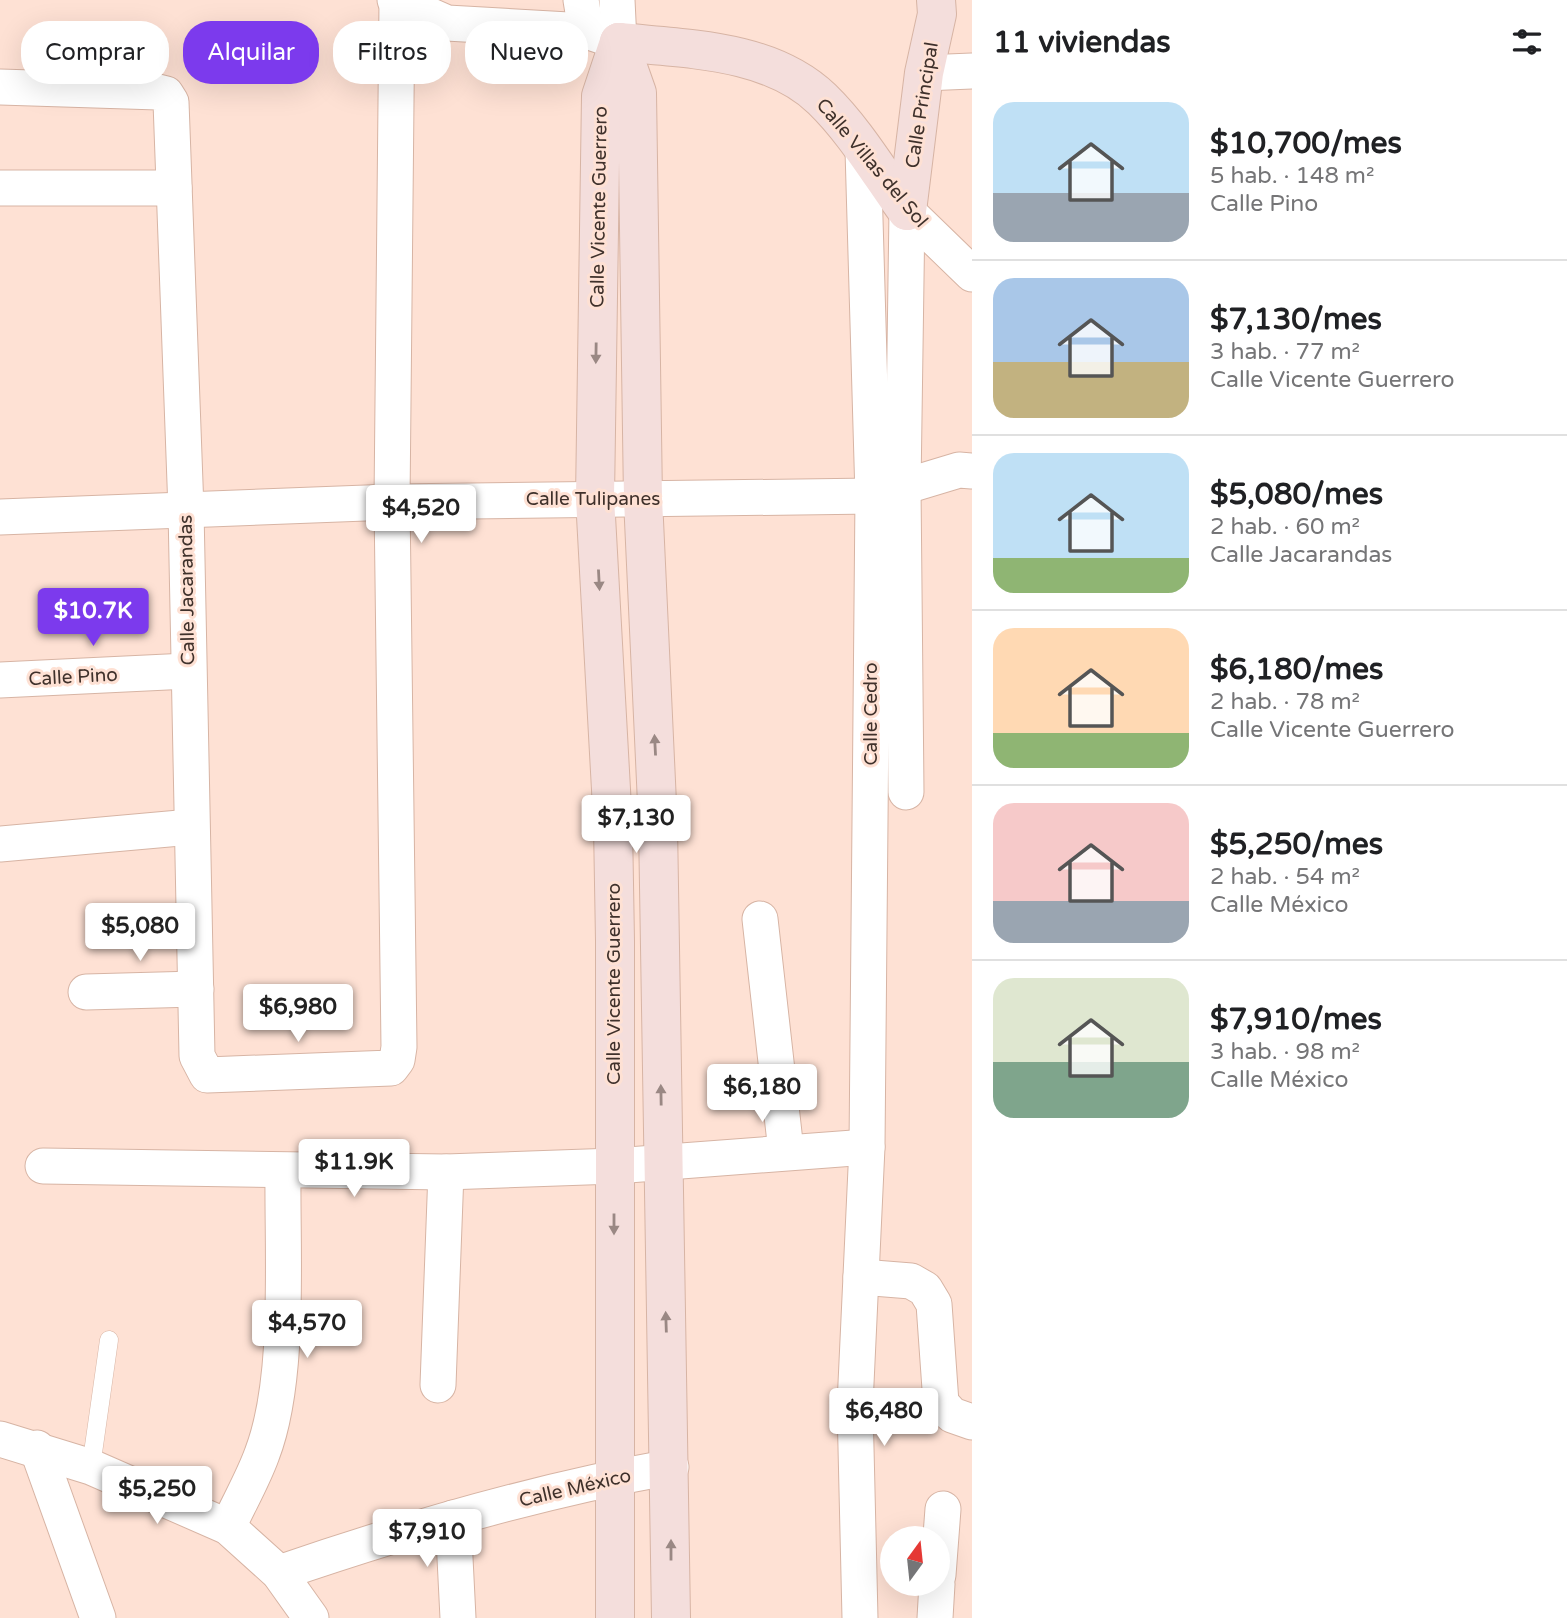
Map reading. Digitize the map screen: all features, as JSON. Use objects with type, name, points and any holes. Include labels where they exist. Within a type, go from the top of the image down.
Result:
[{"type":"street","points":[[595,25],[617,0]]},
{"type":"street","name":"Calle Principal","points":[[907,211],[924,73],[937,14],[936,0]]},
{"type":"street","points":[[393,502],[396,1]]},
{"type":"street","name":"Calle Villas del Sol","points":[[396,1],[447,23],[595,25],[775,68],[822,99],[907,211],[972,274]]},
{"type":"street","name":"Calle Vicente Guerrero","points":[[595,25],[601,96],[595,498],[613,826],[615,1618]]},
{"type":"street","name":"Calle Vicente Guerrero","points":[[595,25],[637,93],[643,499],[658,825],[661,1160],[671,1467],[671,1618]]},
{"type":"street","points":[[924,73],[972,71]]},
{"type":"street","name":"Calle Jacarandas","points":[[0,87],[158,92],[166,94],[172,102],[186,510],[197,1056],[207,1075],[391,1069],[397,1060],[393,502]]},
{"type":"street","name":"Calle Cedro","points":[[863,150],[888,491],[906,792]]},
{"type":"street","points":[[0,185],[174,188]]},
{"type":"street","name":"Calle Cedro","points":[[860,1618],[855,1405],[867,1147],[888,491],[907,211]]},
{"type":"street","name":"Calle Tulipanes","points":[[0,517],[393,502],[643,499],[888,491],[959,471],[972,471]]},
{"type":"street","name":"Calle Pino","points":[[0,680],[188,671]]},
{"type":"street","points":[[613,826],[658,825]]},
{"type":"street","points":[[0,844],[191,827]]},
{"type":"street","points":[[760,919],[786,1151]]},
{"type":"street","points":[[86,992],[196,989]]},
{"type":"street","points":[[43,1166],[446,1172],[615,1166],[661,1160],[867,1147]]},
{"type":"street","points":[[228,1527],[263,1453],[276,1401],[280,1353],[283,1171]]},
{"type":"street","points":[[438,1385],[446,1172]]},
{"type":"street","points":[[861,1277],[911,1281],[925,1289],[934,1304],[941,1403],[952,1415],[972,1422]]},
{"type":"street","points":[[0,1439],[37,1448],[91,1467],[228,1527],[279,1573],[311,1618]]},
{"type":"street","points":[[37,1448],[98,1618]]},
{"type":"street","name":"Calle México","points":[[279,1573],[403,1530],[613,1477],[671,1467]]},
{"type":"street","points":[[942,1526],[943,1509]]},
{"type":"street","points":[[453,1518],[458,1618]]},
{"type":"street","points":[[935,1618],[936,1596]]},
{"type":"lane","points":[[91,1467],[109,1340]]}]
